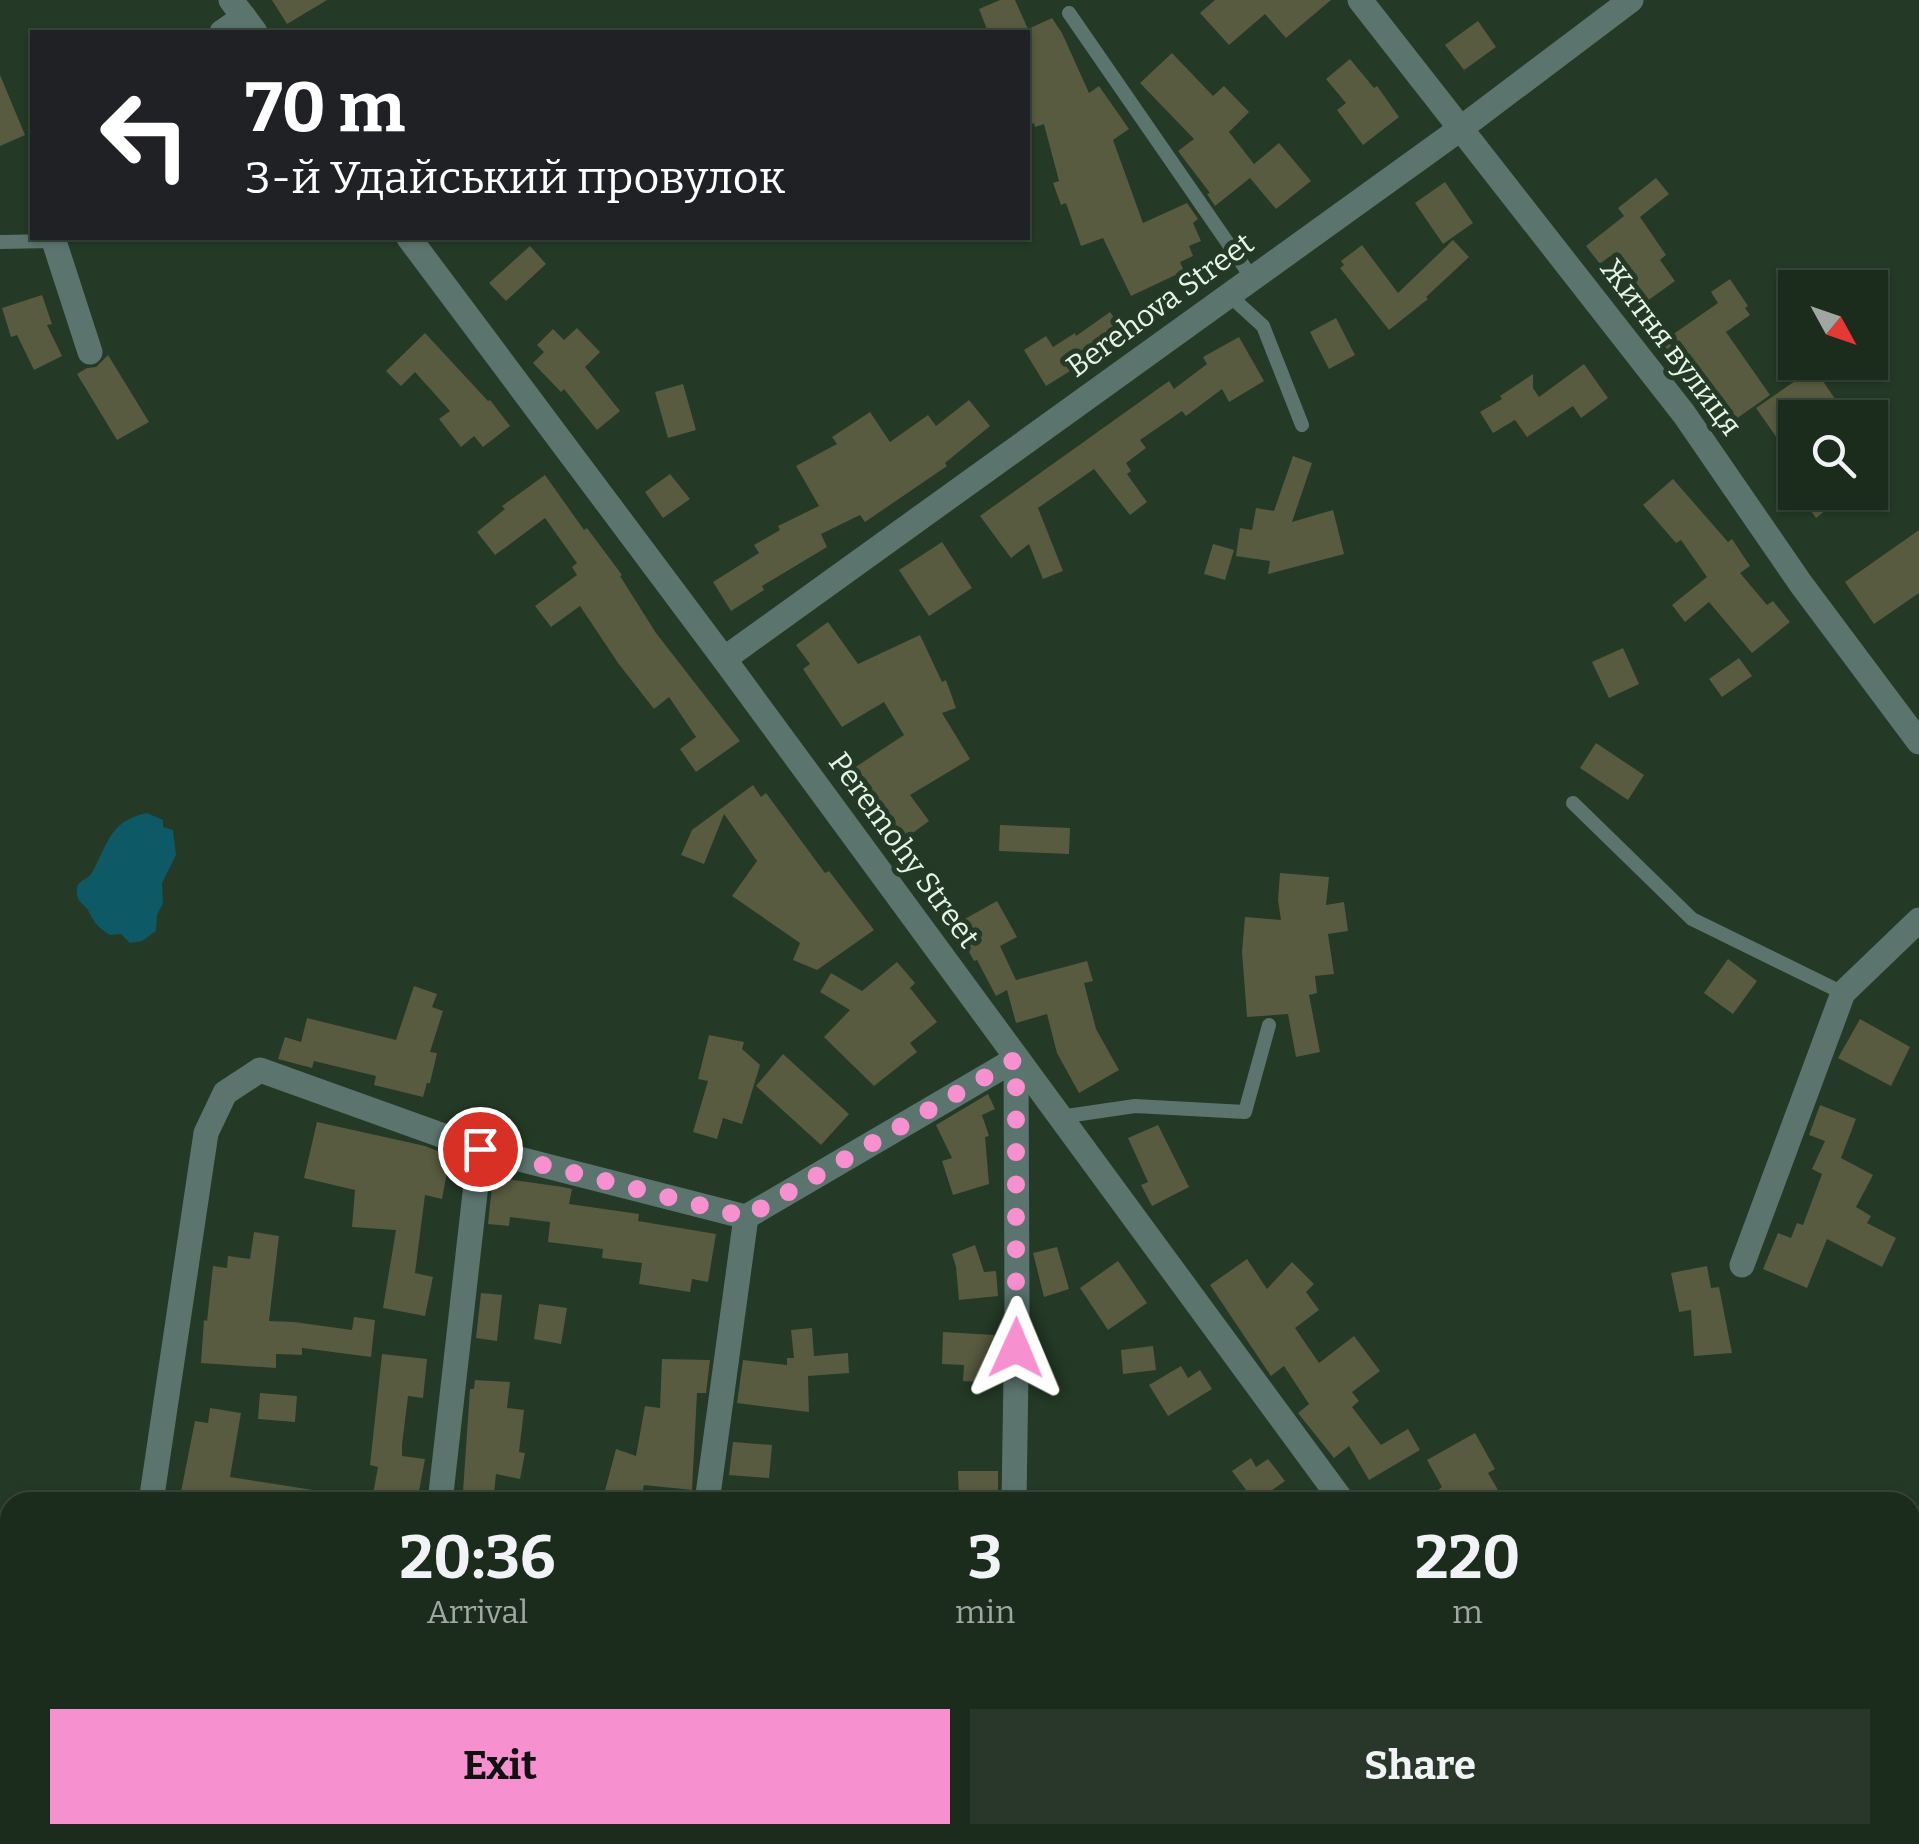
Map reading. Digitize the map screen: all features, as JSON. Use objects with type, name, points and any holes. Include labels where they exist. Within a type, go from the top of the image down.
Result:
[{"type":"street","name":"Житня вулиця","points":[[1360,0],[1684,414],[1800,584],[1919,742]]},
{"type":"street","name":"Berehova Street","points":[[724,659],[1460,130],[1631,0]]},
{"type":"street","points":[[53,240],[90,352]]},
{"type":"street","name":"Peremohy Street","points":[[410,240],[724,659],[1336,1492]]},
{"type":"street","points":[[1742,1264],[1843,993],[1919,920]]},
{"type":"street","points":[[152,1492],[206,1133],[224,1092],[260,1070],[480,1149],[746,1217],[1016,1059]]},
{"type":"street","points":[[1014,1492],[1016,1059]]},
{"type":"street","points":[[441,1492],[480,1149]]},
{"type":"street","points":[[708,1492],[746,1217]]},
{"type":"lane","points":[[1068,13],[1252,278]]},
{"type":"lane","points":[[0,242],[35,240]]},
{"type":"lane","points":[[1229,295],[1263,326],[1302,425]]},
{"type":"lane","points":[[1573,803],[1692,919],[1843,993]]},
{"type":"lane","points":[[1059,1117],[1135,1106],[1245,1112],[1269,1025]]},
{"type":"water","points":[[147,813],[173,830],[176,855],[162,883],[163,903],[156,931],[142,941],[130,943],[121,934],[110,935],[98,925],[78,899],[77,889],[92,872],[116,830],[128,819]]},
{"type":"building","points":[[272,0],[327,0],[287,24]]},
{"type":"building","points":[[1000,0],[1015,0],[1028,29],[1052,18],[1089,93],[1099,86],[1129,129],[1113,140],[1143,223],[1187,203],[1198,219],[1193,223],[1201,241],[1189,246],[1193,256],[1180,262],[1184,271],[1131,296],[1103,238],[1081,246],[1066,203],[1061,205],[1053,183],[1059,181],[1044,124],[1030,124],[1030,30],[987,30],[979,9]]},
{"type":"building","points":[[1215,0],[1331,0],[1286,38],[1265,14],[1229,45],[1200,13]]},
{"type":"building","points":[[1478,21],[1496,47],[1464,70],[1445,45]]},
{"type":"building","points":[[1172,53],[1213,96],[1224,86],[1249,112],[1229,132],[1254,164],[1279,143],[1311,181],[1276,209],[1250,178],[1215,206],[1207,194],[1210,193],[1178,151],[1194,139],[1140,83]]},
{"type":"building","points":[[1350,59],[1374,88],[1377,86],[1399,117],[1363,145],[1337,110],[1346,103],[1326,79]]},
{"type":"building","points":[[0,75],[25,135],[0,146]]},
{"type":"building","points":[[1656,178],[1669,194],[1640,217],[1666,255],[1660,260],[1675,281],[1643,304],[1610,256],[1600,264],[1586,246],[1624,216],[1618,208]]},
{"type":"building","points":[[1445,182],[1473,223],[1443,244],[1415,203]]},
{"type":"building","points":[[1453,240],[1469,257],[1428,299],[1389,330],[1340,268],[1344,265],[1341,261],[1362,245],[1398,293]]},
{"type":"building","points":[[530,246],[546,264],[506,301],[489,283]]},
{"type":"building","points":[[1730,279],[1750,315],[1726,332],[1770,395],[1719,431],[1685,389],[1692,384],[1662,342],[1718,303],[1711,292]]},
{"type":"building","points":[[42,295],[52,324],[47,325],[62,356],[34,370],[17,335],[11,337],[2,308]]},
{"type":"building","points":[[1110,312],[1122,328],[1072,364],[1075,368],[1046,386],[1024,350],[1046,336],[1053,347]]},
{"type":"building","points":[[1336,318],[1355,355],[1329,369],[1310,332]]},
{"type":"building","points":[[577,328],[600,352],[585,367],[620,411],[597,430],[564,389],[561,392],[533,363],[544,352],[537,345],[553,329],[564,340]]},
{"type":"building","points":[[425,333],[510,426],[483,447],[474,436],[461,447],[439,419],[450,411],[415,372],[401,386],[386,371]]},
{"type":"building","points":[[1239,337],[1264,381],[1229,402],[1222,389],[1186,416],[1182,411],[1140,440],[1146,448],[1126,463],[1131,471],[1127,474],[1147,502],[1130,515],[1094,469],[1038,508],[1063,571],[1043,579],[1029,544],[1011,558],[980,516],[1169,381],[1174,389],[1207,364],[1203,357]]},
{"type":"building","points":[[108,355],[149,422],[117,440],[77,374],[96,367]]},
{"type":"building","points":[[1584,364],[1608,398],[1581,418],[1573,406],[1527,437],[1515,420],[1493,433],[1480,412],[1533,374],[1533,388],[1539,397]]},
{"type":"building","points":[[1797,380],[1822,380],[1836,400],[1778,400],[1777,438],[1756,408]]},
{"type":"building","points":[[683,384],[696,430],[668,438],[655,392]]},
{"type":"building","points":[[969,400],[990,426],[945,463],[947,466],[865,522],[860,515],[821,534],[827,547],[762,586],[764,590],[731,611],[713,582],[759,553],[754,545],[780,530],[778,526],[819,506],[796,466],[837,444],[832,437],[870,412],[890,442],[928,415],[936,426]]},
{"type":"building","points":[[1293,456],[1312,463],[1292,522],[1333,510],[1344,554],[1268,574],[1270,561],[1236,556],[1240,528],[1252,530],[1256,508],[1274,511]]},
{"type":"building","points":[[670,474],[690,499],[663,518],[645,492]]},
{"type":"building","points":[[545,475],[622,575],[656,633],[740,741],[696,772],[680,749],[696,737],[669,697],[654,709],[580,606],[551,627],[535,606],[577,575],[572,567],[577,563],[545,518],[495,555],[477,532],[505,509],[502,506]]},
{"type":"building","points":[[1673,479],[1728,542],[1732,539],[1750,566],[1740,573],[1767,605],[1773,601],[1790,622],[1752,653],[1709,602],[1685,622],[1672,605],[1707,577],[1681,540],[1676,543],[1643,505]]},
{"type":"building","points":[[1919,530],[1919,593],[1874,624],[1845,582]]},
{"type":"building","points":[[942,542],[972,588],[929,616],[899,570]]},
{"type":"building","points":[[1213,544],[1234,550],[1225,580],[1204,574]]},
{"type":"building","points":[[828,622],[858,664],[920,635],[942,682],[946,680],[956,708],[942,713],[970,759],[910,795],[929,821],[899,843],[851,770],[904,735],[884,702],[842,727],[803,669],[810,664],[796,645]]},
{"type":"building","points":[[1623,648],[1639,684],[1609,698],[1592,662]]},
{"type":"building","points":[[1739,658],[1752,676],[1722,697],[1709,679]]},
{"type":"building","points":[[1596,743],[1644,775],[1628,800],[1580,768]]},
{"type":"building","points":[[753,785],[761,797],[766,793],[825,873],[829,871],[874,930],[817,970],[793,960],[800,943],[732,896],[757,861],[724,814],[704,864],[681,855],[692,830]]},
{"type":"building","points":[[1000,825],[1070,828],[1069,854],[999,851]]},
{"type":"building","points":[[1280,873],[1329,877],[1326,905],[1344,902],[1348,931],[1328,934],[1334,974],[1315,976],[1317,993],[1309,995],[1320,1052],[1296,1057],[1288,1014],[1247,1017],[1242,952],[1245,917],[1281,920]]},
{"type":"building","points":[[997,901],[1017,937],[1000,946],[1016,980],[1087,961],[1093,981],[1084,983],[1096,1029],[1119,1070],[1079,1093],[1057,1053],[1047,1014],[1016,1023],[1007,990],[996,996],[954,925]]},
{"type":"building","points":[[1728,959],[1757,981],[1733,1014],[1704,993]]},
{"type":"building","points":[[897,962],[915,983],[910,988],[937,1022],[910,1043],[917,1052],[874,1086],[824,1037],[850,1010],[820,992],[831,973],[862,991]]},
{"type":"building","points":[[414,986],[437,994],[432,1007],[443,1011],[430,1052],[437,1053],[423,1097],[374,1085],[376,1076],[314,1061],[312,1068],[278,1059],[285,1037],[301,1042],[307,1018],[396,1040]]},
{"type":"building","points":[[1860,1019],[1910,1047],[1891,1086],[1838,1058]]},
{"type":"building","points":[[709,1035],[744,1042],[742,1049],[760,1065],[742,1124],[723,1118],[717,1139],[693,1132],[708,1081],[698,1079]]},
{"type":"building","points":[[783,1054],[849,1114],[821,1145],[756,1086]]},
{"type":"building","points":[[988,1094],[995,1109],[982,1115],[989,1136],[985,1137],[989,1184],[953,1195],[942,1161],[952,1158],[936,1125]]},
{"type":"building","points":[[1820,1105],[1856,1119],[1841,1158],[1873,1175],[1856,1207],[1871,1216],[1867,1223],[1896,1238],[1882,1267],[1827,1239],[1807,1288],[1763,1269],[1778,1233],[1791,1238],[1797,1223],[1803,1225],[1822,1174],[1812,1169],[1825,1141],[1809,1135]]},
{"type":"building","points":[[317,1122],[425,1146],[450,1156],[442,1199],[425,1195],[415,1273],[433,1277],[425,1316],[383,1308],[396,1230],[352,1227],[355,1190],[304,1178]]},
{"type":"building","points":[[1158,1125],[1189,1187],[1152,1206],[1141,1185],[1148,1182],[1128,1138]]},
{"type":"building","points":[[493,1177],[572,1189],[569,1204],[639,1214],[638,1221],[716,1234],[708,1282],[692,1279],[690,1292],[639,1284],[642,1263],[602,1258],[603,1249],[548,1242],[550,1222],[510,1217],[509,1226],[488,1224]]},
{"type":"building","points":[[254,1232],[279,1236],[269,1321],[352,1330],[354,1317],[375,1320],[371,1357],[302,1348],[302,1355],[276,1354],[276,1368],[201,1363],[213,1266],[227,1268],[228,1256],[250,1259]]},
{"type":"building","points":[[975,1245],[984,1272],[996,1271],[998,1296],[959,1300],[952,1254]]},
{"type":"building","points":[[1057,1247],[1069,1289],[1044,1297],[1033,1253]]},
{"type":"building","points":[[1247,1259],[1267,1289],[1292,1262],[1314,1284],[1306,1292],[1319,1310],[1295,1328],[1319,1363],[1354,1336],[1380,1371],[1352,1392],[1359,1401],[1352,1407],[1381,1445],[1408,1429],[1420,1450],[1369,1480],[1349,1446],[1334,1458],[1298,1413],[1309,1404],[1284,1366],[1271,1376],[1210,1285]]},
{"type":"building","points":[[1118,1261],[1147,1303],[1108,1330],[1080,1288]]},
{"type":"building","points":[[1707,1266],[1711,1288],[1719,1287],[1732,1353],[1694,1356],[1691,1310],[1679,1312],[1671,1273]]},
{"type":"building","points":[[481,1293],[502,1295],[497,1341],[476,1338]]},
{"type":"building","points":[[539,1304],[567,1308],[561,1344],[534,1339]]},
{"type":"building","points":[[812,1328],[814,1356],[848,1353],[849,1373],[808,1376],[809,1412],[737,1403],[743,1360],[787,1365],[787,1358],[794,1358],[791,1330]]},
{"type":"building","points":[[943,1332],[995,1335],[992,1383],[963,1381],[964,1365],[942,1364]]},
{"type":"building","points":[[1153,1346],[1156,1370],[1123,1374],[1121,1350]]},
{"type":"building","points":[[382,1354],[427,1359],[423,1398],[408,1396],[402,1445],[402,1456],[425,1459],[419,1492],[373,1492],[378,1467],[370,1465]]},
{"type":"building","points":[[662,1359],[710,1360],[706,1393],[697,1393],[692,1490],[644,1485],[642,1492],[605,1492],[616,1449],[636,1456],[645,1406],[660,1408]]},
{"type":"building","points":[[1181,1366],[1188,1378],[1200,1370],[1212,1389],[1168,1416],[1149,1385]]},
{"type":"building","points":[[475,1380],[510,1382],[507,1408],[524,1410],[519,1452],[525,1453],[520,1479],[496,1474],[494,1492],[463,1492],[470,1389],[474,1389]]},
{"type":"building","points":[[260,1393],[297,1396],[295,1422],[258,1419]]},
{"type":"building","points":[[210,1408],[241,1413],[230,1477],[313,1492],[181,1492],[195,1421],[208,1423]]},
{"type":"building","points":[[1475,1433],[1495,1469],[1488,1473],[1499,1492],[1436,1492],[1442,1487],[1427,1460]]},
{"type":"building","points":[[733,1442],[772,1445],[769,1478],[729,1475]]},
{"type":"building","points":[[1251,1458],[1256,1467],[1268,1459],[1285,1481],[1269,1492],[1248,1492],[1232,1471]]},
{"type":"building","points":[[958,1471],[998,1471],[998,1492],[959,1492]]},
{"type":"route","points":[[480,1149],[746,1217],[1016,1059],[1016,1348]]}]
